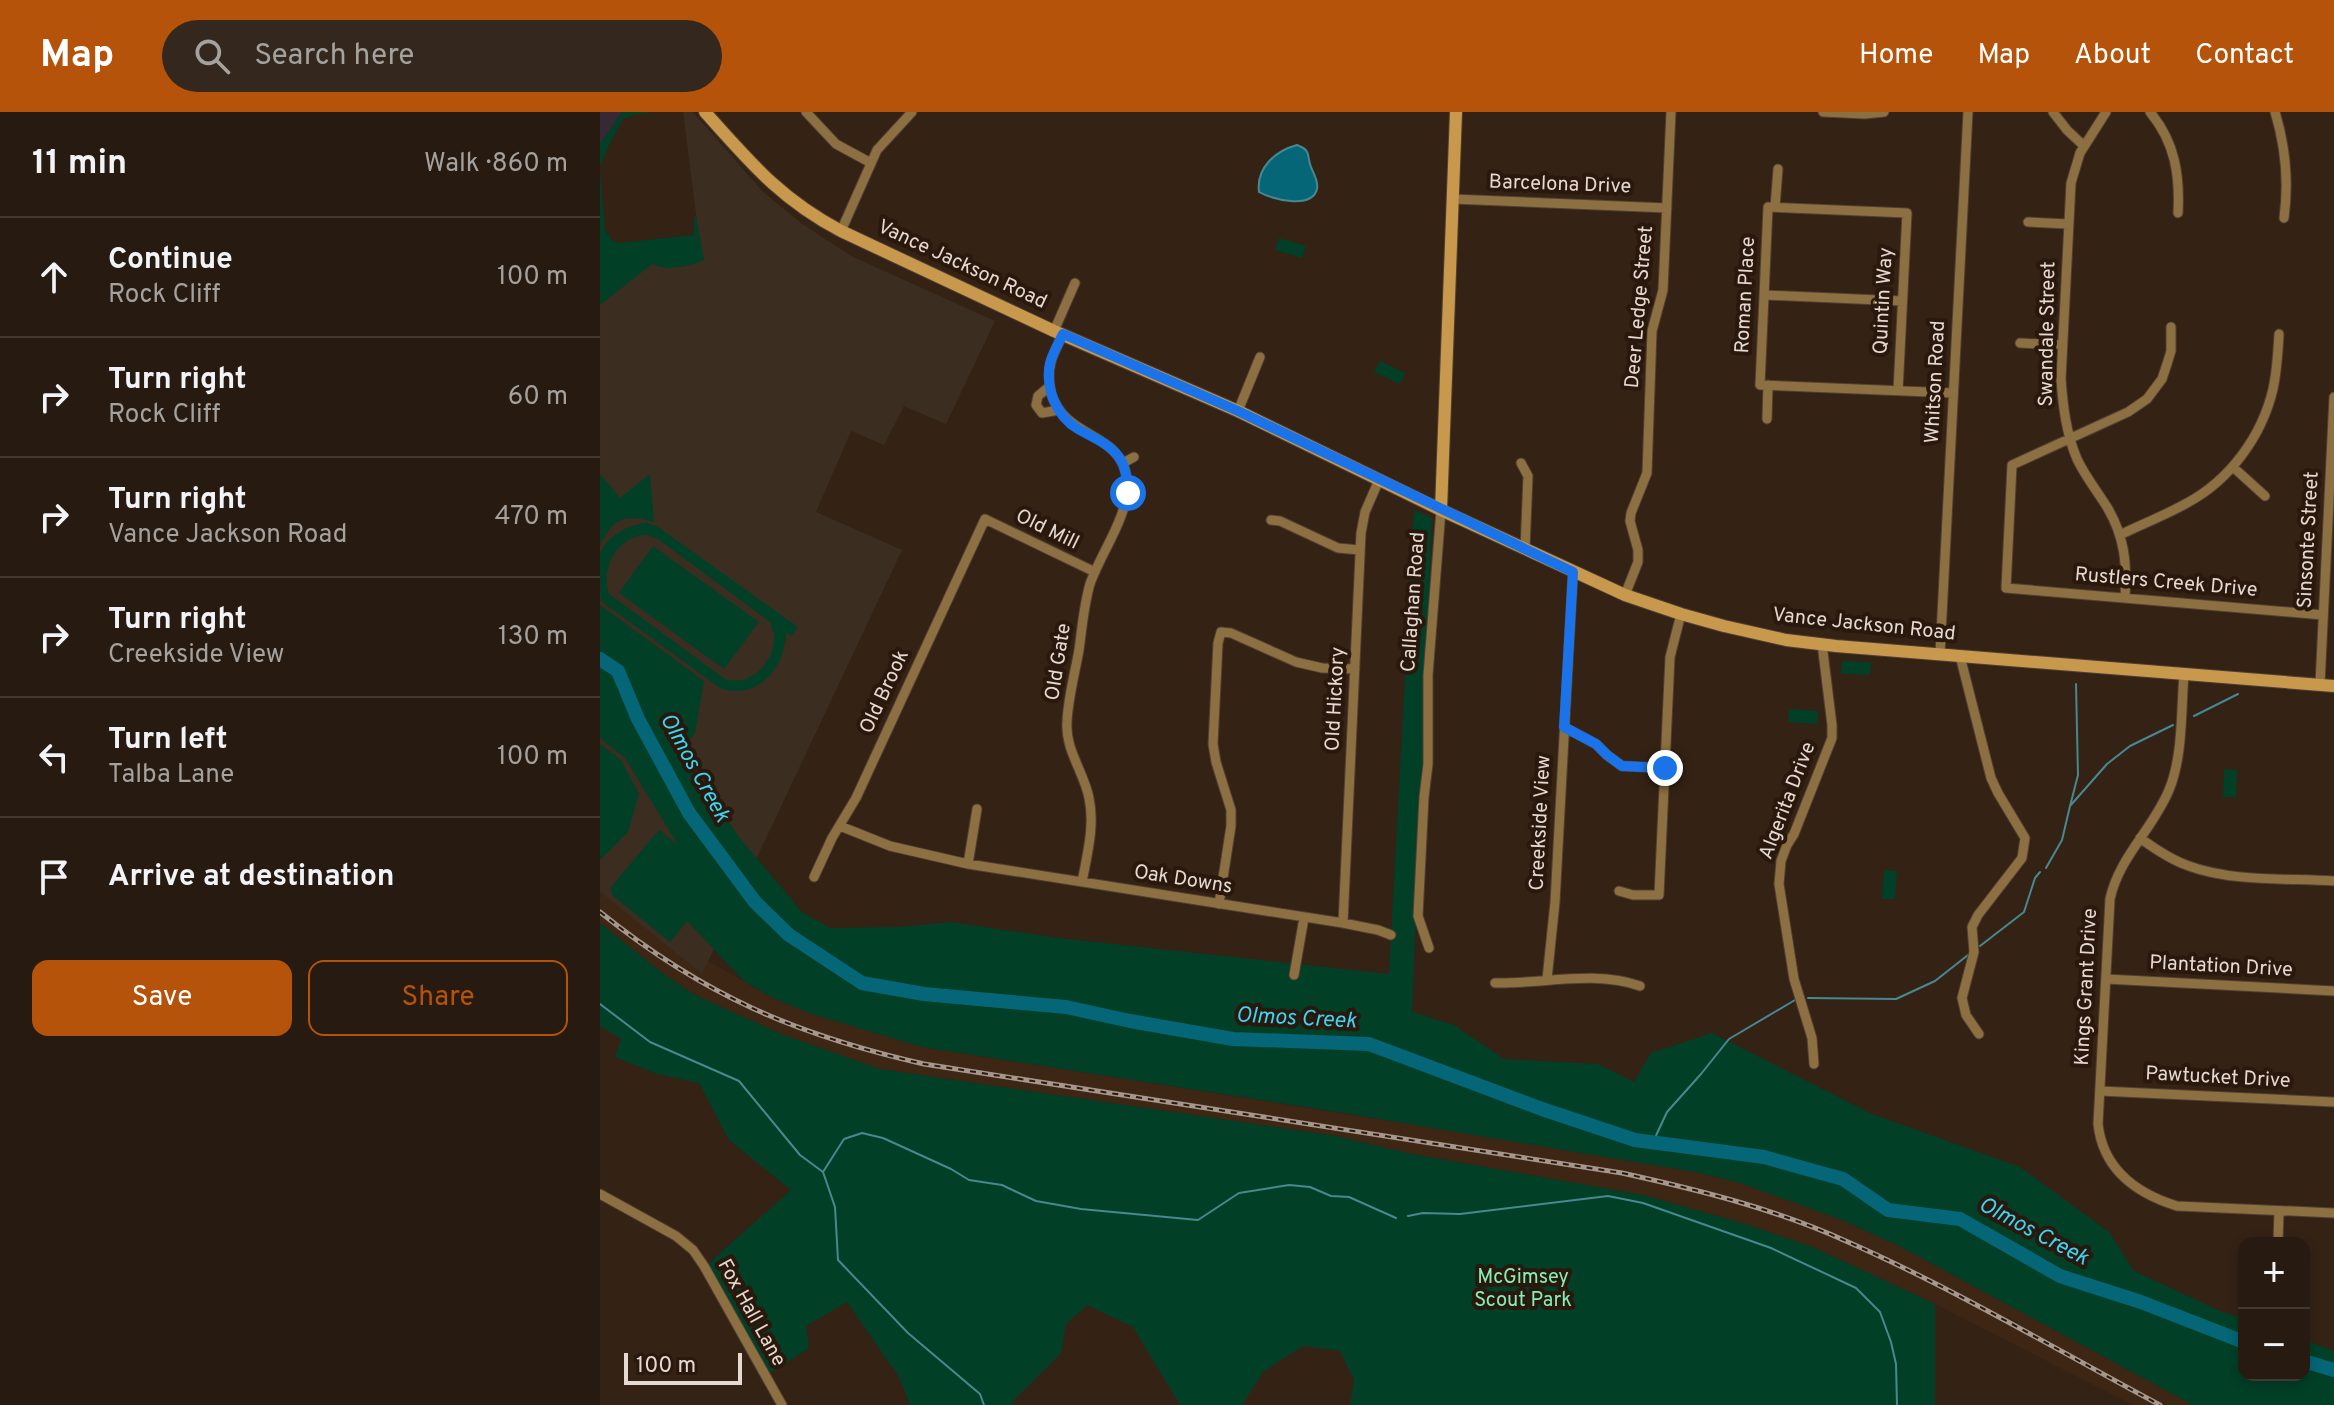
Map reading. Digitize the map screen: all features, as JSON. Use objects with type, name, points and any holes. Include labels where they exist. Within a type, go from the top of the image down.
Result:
[{"type":"main road","name":"Vance Jackson Road","points":[[705,112],[774,186],[814,217],[1058,333],[1238,411],[1625,595],[1681,614],[1786,640],[2334,686]]},
{"type":"main road","name":"Callaghan Road","points":[[1441,510],[1456,112]]},
{"type":"street","points":[[806,112],[836,144],[871,163]]},
{"type":"street","points":[[841,231],[882,144],[912,112]]},
{"type":"street","name":"Deer Ledge Street","points":[[1625,595],[1638,562],[1638,550],[1630,528],[1631,513],[1647,473],[1652,331],[1663,290],[1671,112]]},
{"type":"street","points":[[1823,112],[1884,112]]},
{"type":"street","name":"Whitson Road","points":[[1940,654],[1968,112]]},
{"type":"street","points":[[2053,112],[2084,146]]},
{"type":"street","name":"Swandale Street","points":[[2106,112],[2084,146],[2071,183],[2062,345],[2063,404],[2070,439],[2079,462],[2120,535],[2127,568],[2125,598]]},
{"type":"street","points":[[2150,112],[2173,152],[2179,178],[2178,213]]},
{"type":"street","points":[[2275,112],[2287,174],[2284,218]]},
{"type":"street","name":"Roman Place","points":[[1767,419],[1764,385],[1765,295],[1778,169]]},
{"type":"street","name":"Barcelona Drive","points":[[1452,199],[1667,208]]},
{"type":"street","name":"Quintin Way","points":[[1772,207],[1907,213],[1898,391]]},
{"type":"street","points":[[2028,222],[2068,224]]},
{"type":"street","points":[[1075,283],[1058,333],[1050,366],[1050,386],[1059,410],[1069,422],[1100,439],[1123,463],[1134,457]]},
{"type":"street","points":[[1765,295],[1902,301]]},
{"type":"street","points":[[2070,439],[2135,408],[2152,393],[2162,379],[2171,351],[2171,327]]},
{"type":"street","points":[[2120,535],[2187,503],[2205,492],[2233,467],[2254,436],[2268,406],[2276,371],[2279,334]]},
{"type":"street","points":[[2020,343],[2062,345]]},
{"type":"street","points":[[1238,411],[1260,357]]},
{"type":"street","points":[[1764,385],[1953,393]]},
{"type":"street","points":[[1050,386],[1038,396],[1037,409],[1047,414],[1059,410]]},
{"type":"street","name":"Sinsonte Street","points":[[2320,684],[2332,491],[2334,397]]},
{"type":"street","name":"Rustlers Creek Drive","points":[[2070,439],[2012,465],[2006,588],[2323,615]]},
{"type":"street","name":"Old Gate","points":[[1082,882],[1091,809],[1087,787],[1071,750],[1067,722],[1089,587],[1125,503],[1127,481],[1123,463]]},
{"type":"street","points":[[1521,463],[1529,484],[1525,549]]},
{"type":"street","points":[[2233,467],[2265,496]]},
{"type":"street","name":"Old Hickory","points":[[1343,923],[1360,550],[1365,512],[1379,480]]},
{"type":"street","name":"Callaghan Road","points":[[1429,948],[1418,916],[1428,764],[1428,675],[1441,510]]},
{"type":"street","name":"Old Mill","points":[[985,519],[1095,572]]},
{"type":"street","name":"Old Brook","points":[[814,877],[856,798],[985,519]]},
{"type":"street","points":[[1271,520],[1280,521],[1338,548],[1360,550]]},
{"type":"street","name":"Creekside View","points":[[1547,979],[1555,902],[1573,572]]},
{"type":"street","points":[[1619,891],[1633,895],[1659,895],[1670,657],[1681,614]]},
{"type":"street","points":[[1219,904],[1231,810],[1213,744],[1221,632],[1231,633],[1309,666],[1355,669]]},
{"type":"street","name":"Algerita Drive","points":[[1814,1064],[1812,1038],[1791,965],[1779,872],[1787,845],[1832,738],[1822,644]]},
{"type":"street","points":[[1960,656],[1994,786],[2025,838],[2022,858],[1972,927],[1974,952],[1962,998],[1966,1015],[1979,1034]]},
{"type":"street","name":"Kings Grant Drive","points":[[2184,674],[2173,780],[2164,801],[2120,870],[2112,889],[2100,1138],[2107,1158],[2121,1175],[2156,1198],[2177,1206],[2334,1213]]},
{"type":"street","points":[[1564,727],[1596,744],[1622,766],[1665,768]]},
{"type":"street","points":[[968,864],[977,809]]},
{"type":"street","name":"Oak Downs","points":[[840,826],[908,851],[968,864],[1343,923],[1391,935]]},
{"type":"street","points":[[2140,838],[2170,858],[2207,872],[2334,881]]},
{"type":"street","points":[[1294,975],[1304,918]]},
{"type":"street","points":[[1495,983],[1620,979],[1640,986]]},
{"type":"street","name":"Plantation Drive","points":[[2106,979],[2334,991]]},
{"type":"street","name":"Pawtucket Drive","points":[[2100,1091],[2334,1102]]},
{"type":"street","name":"Fox Hall Lane","points":[[600,1194],[676,1236],[693,1250],[782,1405]]},
{"type":"street","points":[[2278,1237],[2279,1211]]},
{"type":"shaded area","points":[[600,112],[622,112],[600,144]]},
{"type":"shaded area","points":[[683,112],[693,112],[762,191],[801,223],[851,256],[995,321],[946,424],[904,406],[884,445],[851,431],[816,512],[902,550],[702,974],[600,892],[600,300],[665,245],[699,237]]},
{"type":"shaded area","points":[[600,892],[701,973],[708,961],[775,999],[812,1014],[922,1047],[1448,1130],[1700,1173],[1743,1184],[1842,1220],[1903,1248],[2193,1405],[2133,1405],[1935,1304],[1815,1248],[1643,1195],[1412,1154],[1336,1136],[880,1069],[781,1034],[695,995],[600,923]]},
{"type":"green space","points":[[622,112],[655,112],[623,119],[600,167],[600,144]]},
{"type":"green space","points":[[600,167],[605,231],[612,240],[618,243],[694,235],[696,216],[704,260],[678,267],[652,264],[600,305]]},
{"type":"green space","points":[[1279,238],[1306,246],[1302,258],[1275,250]]},
{"type":"green space","points":[[1380,361],[1405,373],[1400,384],[1374,372]]},
{"type":"green space","points":[[600,474],[620,498],[650,474],[654,522],[635,518],[621,520],[610,529],[600,546]]},
{"type":"green space","points":[[1414,510],[1432,518],[1412,1012],[1454,1025],[1504,1059],[1598,1064],[1634,1082],[1651,1053],[1712,1033],[1872,1114],[2020,1167],[2109,1232],[2134,1271],[2238,1317],[2238,1381],[2310,1381],[2310,1342],[2334,1351],[2334,1405],[2193,1405],[1903,1248],[1842,1220],[1743,1184],[1700,1173],[1350,1114],[922,1047],[812,1014],[775,999],[745,982],[687,921],[670,942],[612,895],[611,887],[659,830],[678,845],[625,758],[600,738],[600,605],[704,681],[695,733],[680,752],[739,837],[802,912],[830,928],[899,927],[951,922],[1059,938],[1389,974]]},
{"type":"green space","points":[[640,524],[657,526],[798,627],[792,636],[786,633],[774,669],[757,686],[733,691],[720,688],[601,601],[600,555],[603,548],[619,532]],"holes":[[[647,535],[658,539],[770,622],[774,644],[771,655],[757,673],[736,681],[725,679],[609,594],[609,564],[620,547],[637,536]]]},
{"type":"green space","points":[[653,546],[759,622],[724,669],[619,593]]},
{"type":"green space","points":[[1842,661],[1871,662],[1870,675],[1841,674]]},
{"type":"green space","points":[[1789,709],[1818,711],[1817,724],[1788,722]]},
{"type":"green space","points":[[600,744],[621,760],[639,794],[628,832],[600,860]]},
{"type":"green space","points":[[2224,769],[2237,770],[2236,797],[2223,797]]},
{"type":"green space","points":[[1884,870],[1897,871],[1895,899],[1882,899]]},
{"type":"green space","name":"McGimsey Scout Park","points":[[600,923],[695,995],[781,1034],[880,1069],[1336,1136],[1412,1154],[1643,1195],[1815,1248],[1935,1304],[1935,1405],[1350,1405],[1354,1380],[1340,1351],[1303,1346],[1263,1372],[1242,1405],[1180,1405],[1133,1327],[1087,1305],[1066,1324],[1061,1353],[1013,1401],[1013,1405],[910,1405],[899,1377],[847,1302],[806,1326],[809,1348],[769,1374],[707,1265],[791,1190],[729,1140],[699,1083],[657,1074],[615,1057],[621,1039],[600,1026]]},
{"type":"water","points":[[1297,145],[1307,152],[1316,179],[1314,195],[1291,201],[1259,192],[1264,168],[1275,156]]},
{"type":"waterway","name":"Olmos Creek","points":[[600,659],[618,671],[638,719],[689,813],[755,902],[789,935],[862,983],[924,994],[1066,1007],[1233,1039],[1369,1044],[1542,1109],[1635,1140],[1764,1157],[1843,1179],[1888,1210],[1960,1219],[2060,1276],[2141,1302],[2238,1340]]},
{"type":"waterway","points":[[2070,806],[2078,775],[2076,684]]},
{"type":"waterway","points":[[2194,716],[2238,694]]},
{"type":"waterway","points":[[2046,868],[2062,840],[2070,806],[2107,764],[2130,746],[2173,725]]},
{"type":"waterway","points":[[1980,946],[2024,912],[2035,878],[2040,872]]},
{"type":"waterway","points":[[1808,998],[1896,999],[1935,981],[1968,955]]},
{"type":"waterway","points":[[1653,1142],[1667,1112],[1729,1039],[1795,1000]]},
{"type":"waterway","points":[[600,1004],[650,1042],[739,1081],[800,1155],[823,1172],[835,1207],[838,1260],[908,1333],[980,1394],[984,1405]]},
{"type":"waterway","points":[[823,1172],[844,1139],[862,1133],[883,1138],[969,1180],[1002,1185],[1036,1201],[1081,1209],[1198,1220],[1239,1193],[1289,1185],[1310,1187],[1331,1196],[1349,1197],[1396,1218]]},
{"type":"waterway","points":[[1408,1216],[1423,1213],[1460,1214],[1608,1196],[1643,1203],[1771,1248],[1856,1288],[1880,1312],[1896,1364],[1897,1405]]},
{"type":"waterway","name":"Olmos Creek","points":[[2310,1363],[2334,1370]]},
{"type":"railway","points":[[600,912],[676,967],[714,989],[792,1025],[878,1053],[924,1064],[1622,1173],[1765,1210],[1821,1230],[1888,1260],[2006,1320],[2160,1405]]},
{"type":"route","points":[[1128,493],[1125,469],[1116,453],[1100,439],[1069,422],[1055,403],[1049,378],[1050,366],[1063,334],[1238,411],[1573,572],[1564,727],[1596,744],[1622,766],[1665,768]]}]
